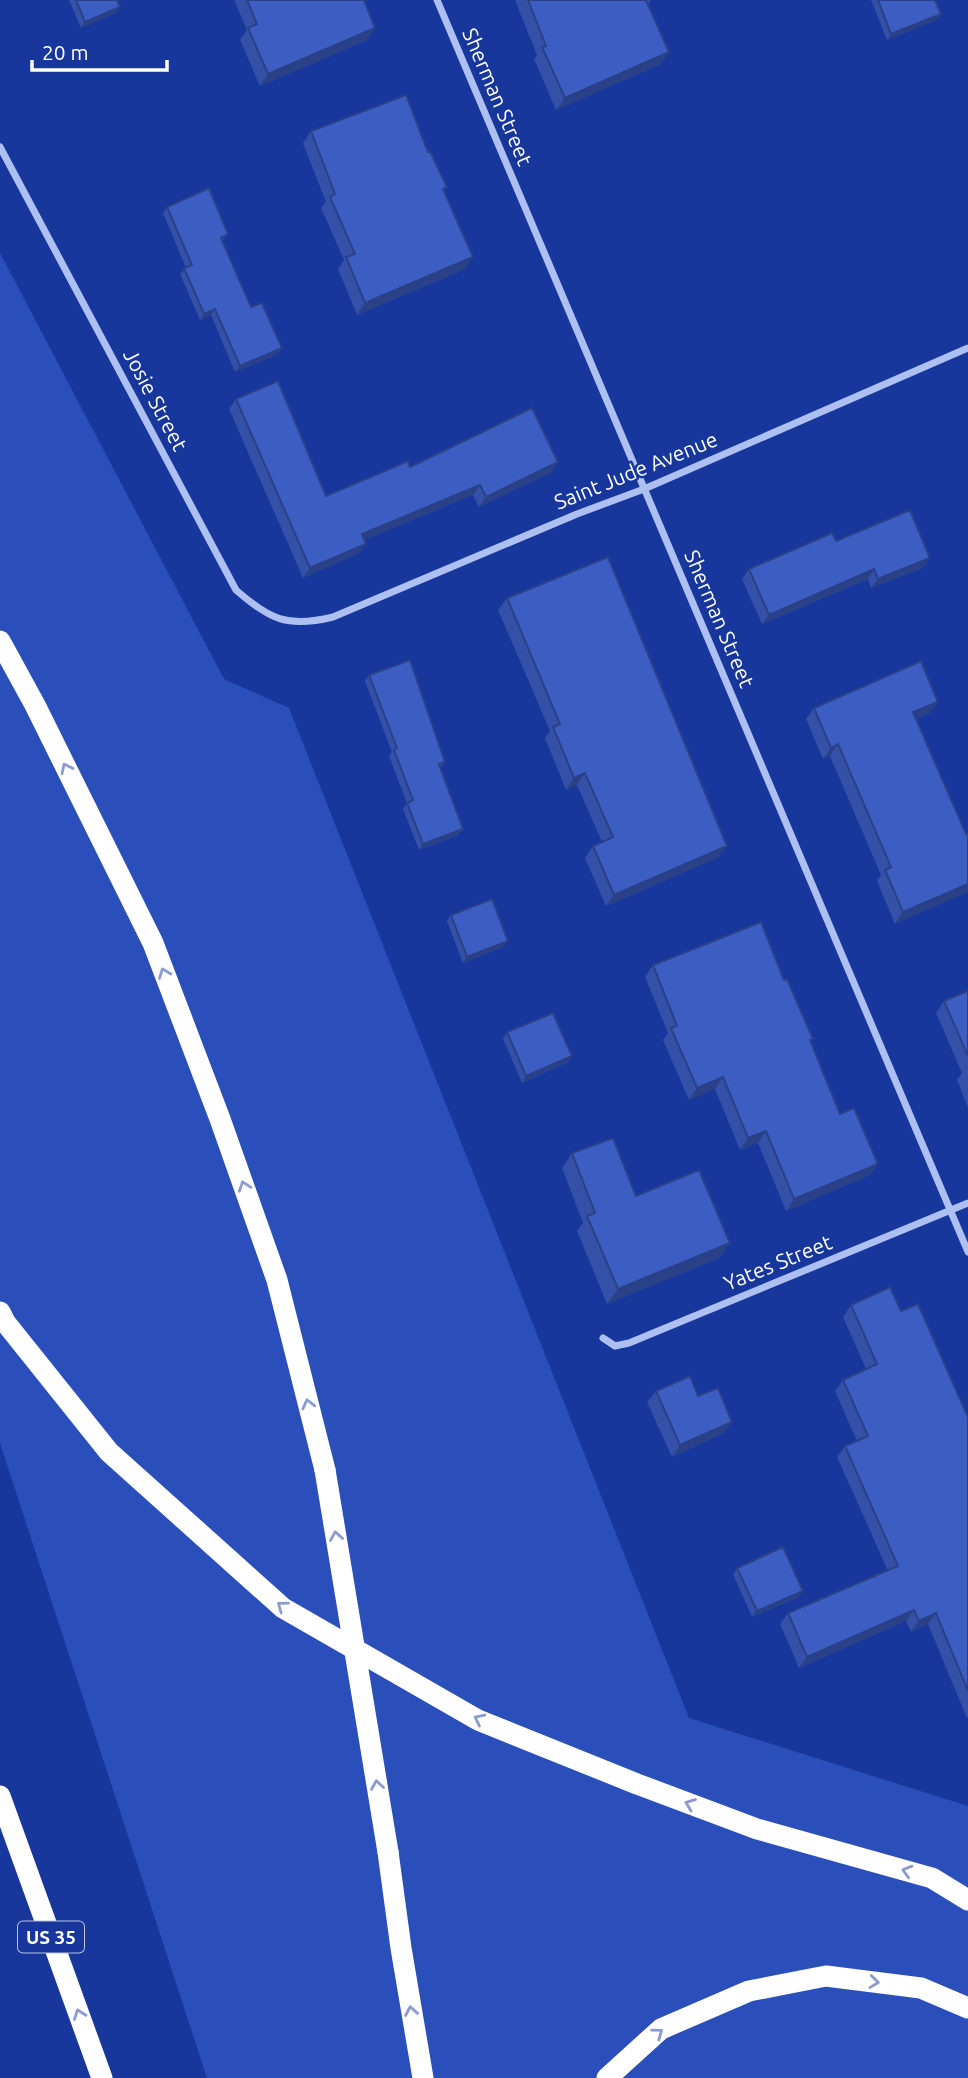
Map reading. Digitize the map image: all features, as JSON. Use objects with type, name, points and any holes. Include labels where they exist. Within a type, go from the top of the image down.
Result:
[{"type":"highway","points":[[0,641],[35,705],[153,943],[220,1119],[277,1280],[325,1470],[423,2078]]},
{"type":"highway","points":[[0,1312],[5,1322],[109,1452],[283,1608],[478,1720],[757,1829],[932,1878],[968,1900]]},
{"type":"highway","name":"US 35","points":[[0,1796],[102,2078]]},
{"type":"highway","points":[[607,2078],[661,2029],[748,1991],[813,1978],[826,1976],[921,1988],[968,2008]]},
{"type":"street","name":"Sherman Street","points":[[437,0],[968,1252]]},
{"type":"street","name":"Josie Street","points":[[0,148],[236,590],[261,612],[293,622],[316,621]]},
{"type":"street","name":"Saint Jude Avenue","points":[[316,621],[334,617],[577,514],[644,489],[968,348]]},
{"type":"street","name":"Yates Street","points":[[603,1338],[615,1346],[629,1343],[968,1203]]},
{"type":"shaded area","points":[[0,253],[224,679],[289,708],[689,1718],[968,1806],[968,2078],[207,2078],[0,1443]]},
{"type":"building","points":[[76,0],[117,0],[120,7],[85,22]]},
{"type":"building","points":[[247,0],[364,0],[375,28],[268,74],[248,28],[257,24]]},
{"type":"building","points":[[528,0],[646,0],[669,52],[565,98],[542,47],[546,46]]},
{"type":"building","points":[[878,0],[935,0],[941,14],[891,34]]},
{"type":"building","points":[[406,95],[428,152],[430,151],[447,187],[443,189],[473,257],[365,303],[346,257],[355,254],[330,197],[335,194],[311,131]]},
{"type":"building","points":[[209,188],[228,234],[221,238],[251,307],[262,303],[282,348],[240,366],[215,309],[204,314],[184,268],[192,265],[167,207]]},
{"type":"building","points":[[278,381],[326,496],[408,461],[410,467],[532,408],[558,462],[486,497],[480,485],[362,534],[366,544],[310,568],[236,399]]},
{"type":"building","points":[[910,510],[930,558],[878,579],[874,569],[769,615],[749,569],[832,533],[836,541]]},
{"type":"building","points":[[608,557],[727,846],[614,895],[593,846],[613,837],[585,773],[574,778],[553,727],[560,724],[507,598]]},
{"type":"building","points":[[410,660],[445,762],[439,764],[463,829],[423,844],[407,803],[413,800],[394,750],[397,748],[369,675]]},
{"type":"building","points":[[921,661],[938,702],[913,712],[966,834],[968,833],[968,884],[903,912],[885,870],[891,867],[838,744],[831,748],[814,708]]},
{"type":"building","points":[[492,899],[508,941],[467,957],[451,915]]},
{"type":"building","points":[[761,922],[784,980],[787,979],[813,1039],[810,1040],[840,1114],[854,1108],[878,1164],[794,1199],[766,1131],[748,1138],[723,1077],[697,1088],[671,1028],[677,1026],[653,965]]},
{"type":"building","points":[[968,991],[968,1056],[944,1001]]},
{"type":"building","points":[[553,1013],[572,1056],[526,1076],[507,1032]]},
{"type":"building","points":[[613,1138],[636,1196],[699,1170],[730,1243],[618,1289],[587,1216],[595,1213],[572,1153]]},
{"type":"building","points":[[890,1287],[901,1311],[918,1304],[968,1417],[968,1691],[936,1613],[919,1621],[914,1610],[807,1657],[788,1613],[898,1566],[845,1446],[868,1436],[843,1380],[877,1364],[851,1305]]},
{"type":"building","points":[[690,1376],[698,1396],[718,1388],[732,1422],[680,1445],[656,1391]]},
{"type":"building","points":[[783,1547],[803,1591],[757,1611],[737,1568]]}]
